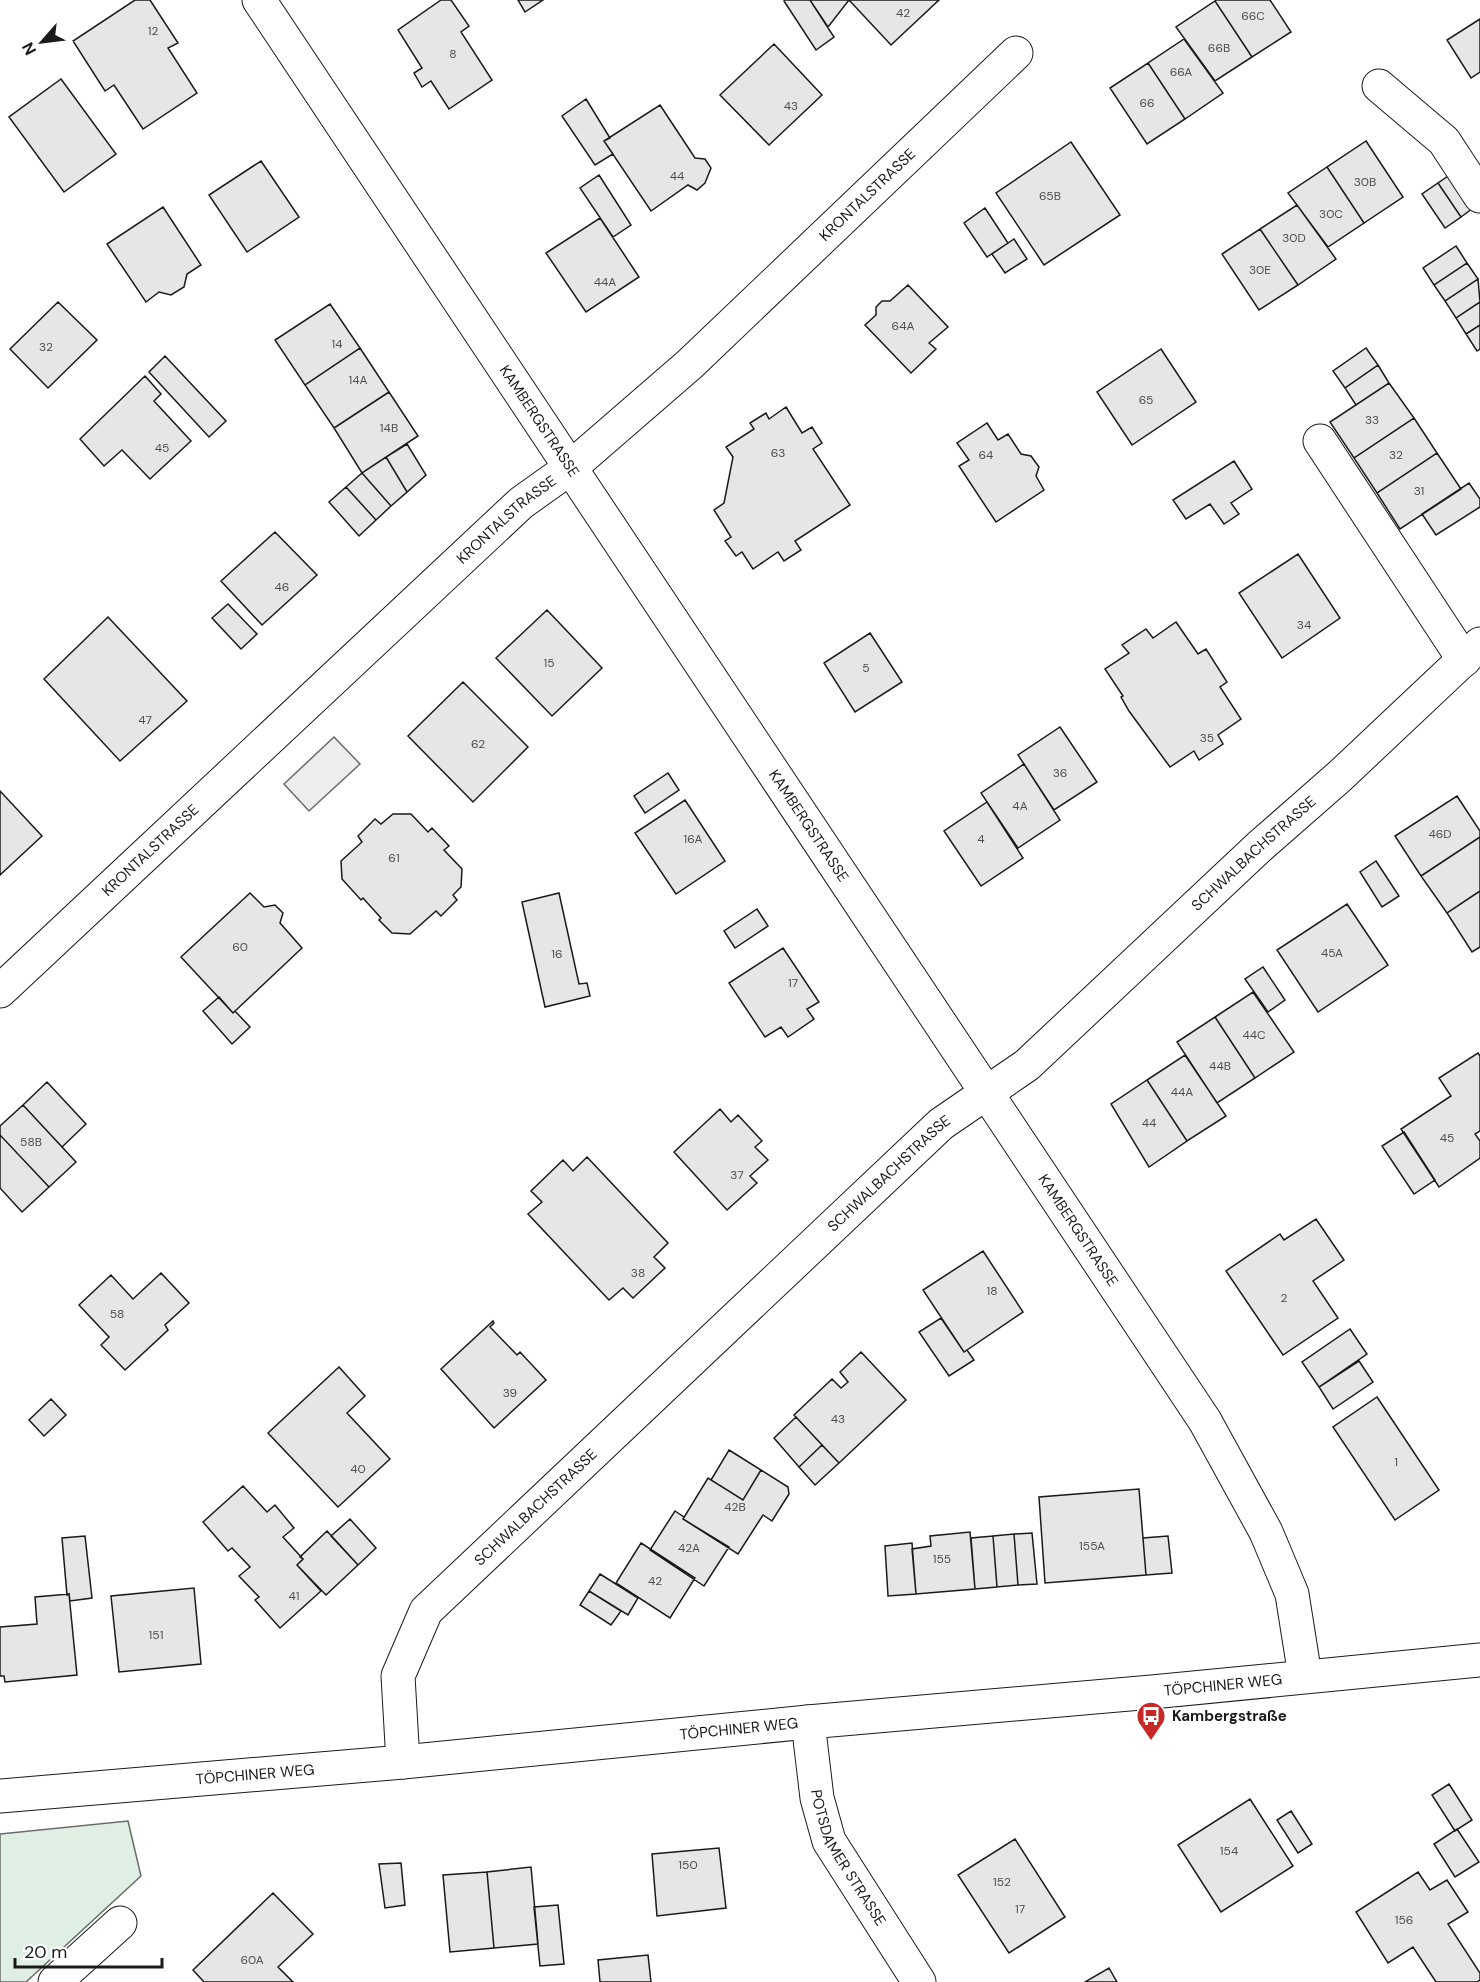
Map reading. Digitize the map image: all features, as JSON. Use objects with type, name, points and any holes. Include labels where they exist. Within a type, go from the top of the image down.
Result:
[{"type":"street","name":"KAMBERGSTRASSE","points":[[259,0],[1205,1421],[1261,1522],[1292,1594],[1305,1676]]},
{"type":"street","name":"KRONTALSTRASSE","points":[[0,991],[521,503],[570,468],[690,364],[1016,53]]},
{"type":"street","points":[[1378,86],[1444,141],[1480,196]]},
{"type":"street","points":[[1320,441],[1472,652]]},
{"type":"street","name":"SCHWALBACHSTRASSE","points":[[403,1762],[398,1676],[426,1611],[941,1124],[1027,1065],[1259,847],[1340,776],[1472,652]]},
{"type":"street","name":"TÖPCHINER WEG","points":[[0,1796],[403,1762],[1480,1660]]},
{"type":"street","name":"POTSDAMER STRASSE","points":[[808,1722],[817,1798],[829,1841],[919,1982]]},
{"type":"street","points":[[55,1982],[120,1923]]},
{"type":"green space","points":[[128,1821],[141,1876],[26,1982],[0,1982],[0,1834]]},
{"type":"shaded area","points":[[334,737],[360,764],[309,811],[284,784]]},
{"type":"building","points":[[135,0],[150,0],[178,43],[168,48],[197,93],[143,129],[114,85],[105,91],[73,41]]},
{"type":"building","points":[[441,0],[451,0],[469,26],[461,32],[492,80],[449,109],[431,81],[422,87],[414,73],[422,68],[398,30]]},
{"type":"building","points":[[518,0],[543,0],[525,12]]},
{"type":"building","points":[[785,0],[810,0],[834,37],[816,50]]},
{"type":"building","points":[[810,0],[849,0],[828,27]]},
{"type":"building","points":[[849,0],[939,0],[891,45]]},
{"type":"building","points":[[1216,0],[1270,0],[1291,32],[1252,57]]},
{"type":"building","points":[[1215,1],[1252,57],[1215,81],[1176,27]]},
{"type":"building","points":[[1480,19],[1480,72],[1471,78],[1447,40]]},
{"type":"building","points":[[1184,39],[1223,93],[1185,119],[1148,63]]},
{"type":"building","points":[[774,44],[822,95],[769,145],[720,95]]},
{"type":"building","points":[[1148,63],[1185,119],[1147,144],[1110,88]]},
{"type":"building","points":[[61,79],[116,154],[64,192],[9,117]]},
{"type":"building","points":[[586,99],[610,138],[604,141],[613,154],[595,165],[562,116]]},
{"type":"building","points":[[660,105],[695,158],[705,159],[711,168],[705,183],[697,190],[688,185],[651,211],[604,141]]},
{"type":"building","points":[[1366,141],[1403,197],[1364,223],[1327,167]]},
{"type":"building","points":[[1071,142],[1120,215],[1044,265],[996,193]]},
{"type":"building","points":[[261,161],[299,217],[247,252],[209,195]]},
{"type":"building","points":[[1327,167],[1364,223],[1328,247],[1288,193]]},
{"type":"building","points":[[1454,172],[1477,205],[1461,217],[1438,183]]},
{"type":"building","points":[[599,175],[631,225],[613,237],[580,188]]},
{"type":"building","points":[[1438,183],[1461,217],[1445,228],[1422,194]]},
{"type":"building","points":[[1297,205],[1336,259],[1298,285],[1260,229]]},
{"type":"building","points":[[163,207],[201,265],[187,274],[184,287],[171,295],[159,292],[146,302],[107,244]]},
{"type":"building","points":[[985,208],[1008,243],[987,257],[964,223]]},
{"type":"building","points":[[600,218],[639,277],[586,312],[546,253]]},
{"type":"building","points":[[1260,229],[1298,285],[1259,310],[1222,254]]},
{"type":"building","points":[[1014,239],[1027,259],[1005,273],[992,254]]},
{"type":"building","points":[[1456,246],[1467,263],[1434,285],[1423,268]]},
{"type":"building","points":[[1467,263],[1478,279],[1445,301],[1434,285]]},
{"type":"building","points":[[1478,279],[1480,302],[1456,318],[1445,301]]},
{"type":"building","points":[[908,285],[948,327],[929,343],[936,349],[911,373],[865,325],[876,315],[876,307],[882,301],[890,301]]},
{"type":"building","points":[[58,302],[97,340],[48,388],[10,349]]},
{"type":"building","points":[[1480,302],[1480,325],[1466,334],[1456,318]]},
{"type":"building","points":[[330,304],[360,348],[305,385],[275,340]]},
{"type":"building","points":[[1480,325],[1480,349],[1477,351],[1466,334]]},
{"type":"building","points":[[360,348],[389,392],[334,428],[305,385]]},
{"type":"building","points":[[1366,348],[1378,365],[1345,388],[1333,371]]},
{"type":"building","points":[[1161,349],[1196,402],[1132,445],[1097,392]]},
{"type":"building","points":[[165,356],[226,421],[209,437],[149,372]]},
{"type":"building","points":[[1378,365],[1389,383],[1356,405],[1345,388]]},
{"type":"building","points":[[145,376],[161,394],[154,401],[191,441],[150,479],[122,450],[104,466],[80,439]]},
{"type":"building","points":[[1389,383],[1414,418],[1354,458],[1330,422]]},
{"type":"building","points":[[389,392],[418,436],[362,473],[334,428]]},
{"type":"building","points":[[786,407],[802,433],[812,427],[822,443],[813,449],[850,505],[795,541],[801,550],[784,561],[778,552],[753,569],[742,552],[736,556],[725,541],[731,537],[714,510],[724,503],[733,457],[726,447],[754,429],[750,423],[766,413],[769,419]]},
{"type":"building","points":[[1414,418],[1437,453],[1377,493],[1354,458]]},
{"type":"building","points":[[987,423],[998,440],[1008,434],[1021,454],[1031,456],[1039,467],[1036,476],[1044,490],[996,522],[959,466],[969,460],[957,443]]},
{"type":"building","points":[[407,444],[426,475],[407,492],[386,457]]},
{"type":"building","points":[[1437,453],[1461,489],[1400,529],[1377,493]]},
{"type":"building","points":[[386,457],[407,492],[391,506],[362,473]]},
{"type":"building","points":[[1234,461],[1252,489],[1231,503],[1239,514],[1224,524],[1210,504],[1186,519],[1173,500]]},
{"type":"building","points":[[362,473],[391,506],[376,520],[346,487]]},
{"type":"building","points":[[1469,483],[1480,499],[1480,507],[1436,535],[1422,514]]},
{"type":"building","points":[[346,487],[376,520],[359,536],[329,502]]},
{"type":"building","points":[[275,532],[317,575],[262,625],[221,581]]},
{"type":"building","points":[[1298,554],[1340,618],[1282,658],[1239,593]]},
{"type":"building","points":[[228,604],[257,634],[241,649],[212,618]]},
{"type":"building","points":[[547,610],[602,668],[552,716],[496,658]]},
{"type":"building","points":[[108,617],[187,701],[120,761],[44,679]]},
{"type":"building","points":[[1176,622],[1198,654],[1206,649],[1227,682],[1220,687],[1241,719],[1218,735],[1223,744],[1199,760],[1194,751],[1170,767],[1129,711],[1121,697],[1123,696],[1105,669],[1129,653],[1122,645],[1146,629],[1153,638]]},
{"type":"building","points":[[870,633],[902,682],[855,712],[824,663]]},
{"type":"building","points":[[463,682],[528,747],[473,802],[408,736]]},
{"type":"building","points":[[1060,727],[1097,782],[1054,810],[1018,755]]},
{"type":"building","points":[[1024,764],[1060,820],[1018,848],[981,793]]},
{"type":"building","points":[[668,773],[679,790],[645,813],[634,796]]},
{"type":"building","points":[[0,791],[42,836],[0,875]]},
{"type":"building","points":[[1457,796],[1480,831],[1480,837],[1421,876],[1395,836]]},
{"type":"building","points":[[685,800],[725,861],[676,894],[635,833]]},
{"type":"building","points":[[987,802],[1023,858],[981,886],[944,831]]},
{"type":"building","points":[[393,814],[411,814],[428,832],[432,828],[449,846],[444,850],[462,869],[461,887],[453,895],[457,900],[441,916],[436,911],[410,934],[392,933],[363,898],[361,900],[342,879],[341,861],[362,842],[358,836],[375,819],[381,824]]},
{"type":"building","points":[[1480,837],[1480,891],[1447,913],[1421,876]]},
{"type":"building","points":[[1376,861],[1399,896],[1382,907],[1360,872]]},
{"type":"building","points":[[1480,891],[1480,947],[1472,952],[1447,913]]},
{"type":"building","points":[[250,893],[264,907],[275,905],[283,913],[280,923],[302,948],[233,1013],[181,957]]},
{"type":"building","points":[[559,893],[579,984],[587,983],[590,996],[545,1007],[522,902]]},
{"type":"building","points":[[1347,904],[1388,965],[1318,1012],[1277,950]]},
{"type":"building","points":[[757,909],[768,926],[735,948],[724,931]]},
{"type":"building","points":[[783,948],[819,1002],[807,1009],[814,1019],[788,1037],[781,1027],[765,1037],[729,983]]},
{"type":"building","points":[[1263,967],[1285,1000],[1268,1012],[1245,979]]},
{"type":"building","points":[[1253,992],[1294,1052],[1255,1078],[1215,1017]]},
{"type":"building","points":[[219,997],[250,1027],[232,1044],[203,1011]]},
{"type":"building","points":[[1215,1017],[1255,1078],[1217,1103],[1177,1042]]},
{"type":"building","points":[[1478,1053],[1480,1056],[1480,1131],[1475,1134],[1480,1141],[1480,1158],[1439,1187],[1401,1129],[1451,1096],[1439,1078]]},
{"type":"building","points":[[1185,1055],[1226,1116],[1187,1141],[1147,1080]]},
{"type":"building","points":[[1147,1080],[1187,1141],[1149,1167],[1111,1104]]},
{"type":"building","points":[[47,1082],[86,1124],[62,1147],[23,1105]]},
{"type":"building","points":[[23,1105],[76,1162],[49,1187],[0,1135],[0,1126]]},
{"type":"building","points":[[720,1109],[731,1122],[738,1115],[762,1141],[755,1147],[768,1160],[750,1176],[757,1183],[727,1210],[674,1152]]},
{"type":"building","points":[[1404,1132],[1435,1180],[1414,1194],[1382,1146]]},
{"type":"building","points":[[0,1135],[49,1187],[22,1212],[0,1188]]},
{"type":"building","points":[[587,1157],[668,1243],[654,1257],[665,1268],[633,1298],[623,1288],[609,1300],[528,1214],[542,1202],[531,1191],[563,1160],[573,1171]]},
{"type":"building","points":[[1316,1219],[1344,1260],[1313,1281],[1338,1318],[1283,1355],[1226,1271],[1280,1234],[1284,1240]]},
{"type":"building","points":[[983,1251],[1023,1312],[964,1352],[923,1290]]},
{"type":"building","points":[[161,1273],[189,1303],[165,1325],[168,1330],[125,1370],[101,1345],[109,1337],[79,1305],[111,1275],[133,1299]]},
{"type":"building","points":[[941,1318],[964,1352],[967,1350],[974,1360],[949,1376],[919,1332]]},
{"type":"building","points":[[493,1321],[490,1327],[517,1355],[520,1352],[546,1380],[494,1428],[441,1369]]},
{"type":"building","points":[[1350,1329],[1367,1354],[1319,1387],[1302,1362]]},
{"type":"building","points":[[861,1352],[906,1400],[839,1463],[794,1415],[832,1379],[841,1388],[848,1382],[840,1372]]},
{"type":"building","points":[[1359,1361],[1373,1382],[1333,1409],[1319,1387]]},
{"type":"building","points":[[339,1367],[365,1396],[347,1413],[390,1459],[338,1507],[268,1433]]},
{"type":"building","points":[[1377,1397],[1439,1490],[1395,1520],[1333,1427]]},
{"type":"building","points":[[51,1399],[66,1415],[44,1436],[29,1420]]},
{"type":"building","points":[[796,1417],[822,1445],[799,1467],[774,1438]]},
{"type":"building","points":[[822,1445],[839,1463],[815,1485],[799,1467]]},
{"type":"building","points":[[729,1450],[761,1470],[743,1500],[711,1480]]},
{"type":"building","points":[[761,1470],[788,1487],[789,1494],[772,1521],[763,1515],[738,1554],[683,1519],[708,1478],[743,1500]]},
{"type":"building","points":[[243,1486],[267,1512],[275,1505],[294,1528],[283,1537],[303,1559],[297,1565],[321,1591],[280,1628],[255,1600],[259,1597],[239,1576],[250,1567],[232,1548],[228,1551],[203,1522]]},
{"type":"building","points":[[1139,1489],[1146,1575],[1045,1583],[1039,1497]]},
{"type":"building","points":[[675,1511],[684,1517],[683,1519],[729,1547],[704,1586],[650,1550]]},
{"type":"building","points":[[350,1519],[376,1548],[358,1565],[331,1536]]},
{"type":"building","points":[[327,1531],[358,1565],[326,1595],[297,1565],[303,1559],[300,1557]]},
{"type":"building","points":[[970,1532],[975,1589],[916,1594],[912,1549],[931,1546],[930,1536]]},
{"type":"building","points":[[1032,1533],[1037,1584],[1018,1585],[1014,1534]]},
{"type":"building","points":[[1014,1534],[1018,1585],[997,1587],[993,1536]]},
{"type":"building","points":[[85,1536],[92,1598],[70,1601],[69,1594],[67,1595],[62,1538]]},
{"type":"building","points":[[993,1536],[997,1587],[975,1589],[971,1538]]},
{"type":"building","points":[[1168,1536],[1172,1573],[1146,1575],[1143,1538]]},
{"type":"building","points":[[641,1543],[695,1578],[670,1618],[616,1583]]},
{"type":"building","points":[[912,1543],[916,1594],[888,1596],[885,1546]]},
{"type":"building","points":[[600,1574],[638,1598],[628,1615],[589,1591]]},
{"type":"building","points":[[194,1588],[201,1664],[119,1672],[111,1596]]},
{"type":"building","points":[[589,1591],[621,1611],[611,1625],[580,1605]]},
{"type":"building","points":[[69,1594],[77,1675],[5,1682],[4,1676],[0,1676],[0,1627],[37,1624],[35,1597]]},
{"type":"building","points":[[1449,1784],[1472,1820],[1455,1831],[1432,1795]]},
{"type":"building","points":[[1250,1799],[1293,1866],[1221,1912],[1178,1845]]},
{"type":"building","points":[[1291,1811],[1312,1844],[1298,1853],[1277,1820]]},
{"type":"building","points":[[1457,1829],[1479,1862],[1455,1877],[1434,1844]]},
{"type":"building","points":[[1015,1839],[1065,1917],[1009,1953],[958,1875]]},
{"type":"building","points":[[719,1848],[726,1908],[657,1916],[652,1854]]},
{"type":"building","points":[[401,1863],[405,1905],[385,1908],[379,1864]]},
{"type":"building","points":[[531,1867],[538,1944],[494,1948],[487,1872]]},
{"type":"building","points":[[487,1872],[494,1948],[450,1952],[443,1875]]},
{"type":"building","points":[[1418,1872],[1430,1890],[1447,1880],[1468,1912],[1448,1924],[1480,1973],[1480,1980],[1477,1982],[1436,1982],[1413,1947],[1388,1963],[1356,1912]]},
{"type":"building","points":[[273,1893],[313,1934],[278,1967],[293,1982],[204,1982],[193,1970]]},
{"type":"building","points":[[558,1905],[564,1964],[540,1966],[534,1907]]},
{"type":"building","points":[[648,1955],[651,1982],[600,1982],[598,1960]]},
{"type":"building","points":[[1109,1968],[1117,1982],[1085,1982]]},
{"type":"place","name":"Kambergstraße","points":[[1151,1742]]}]
